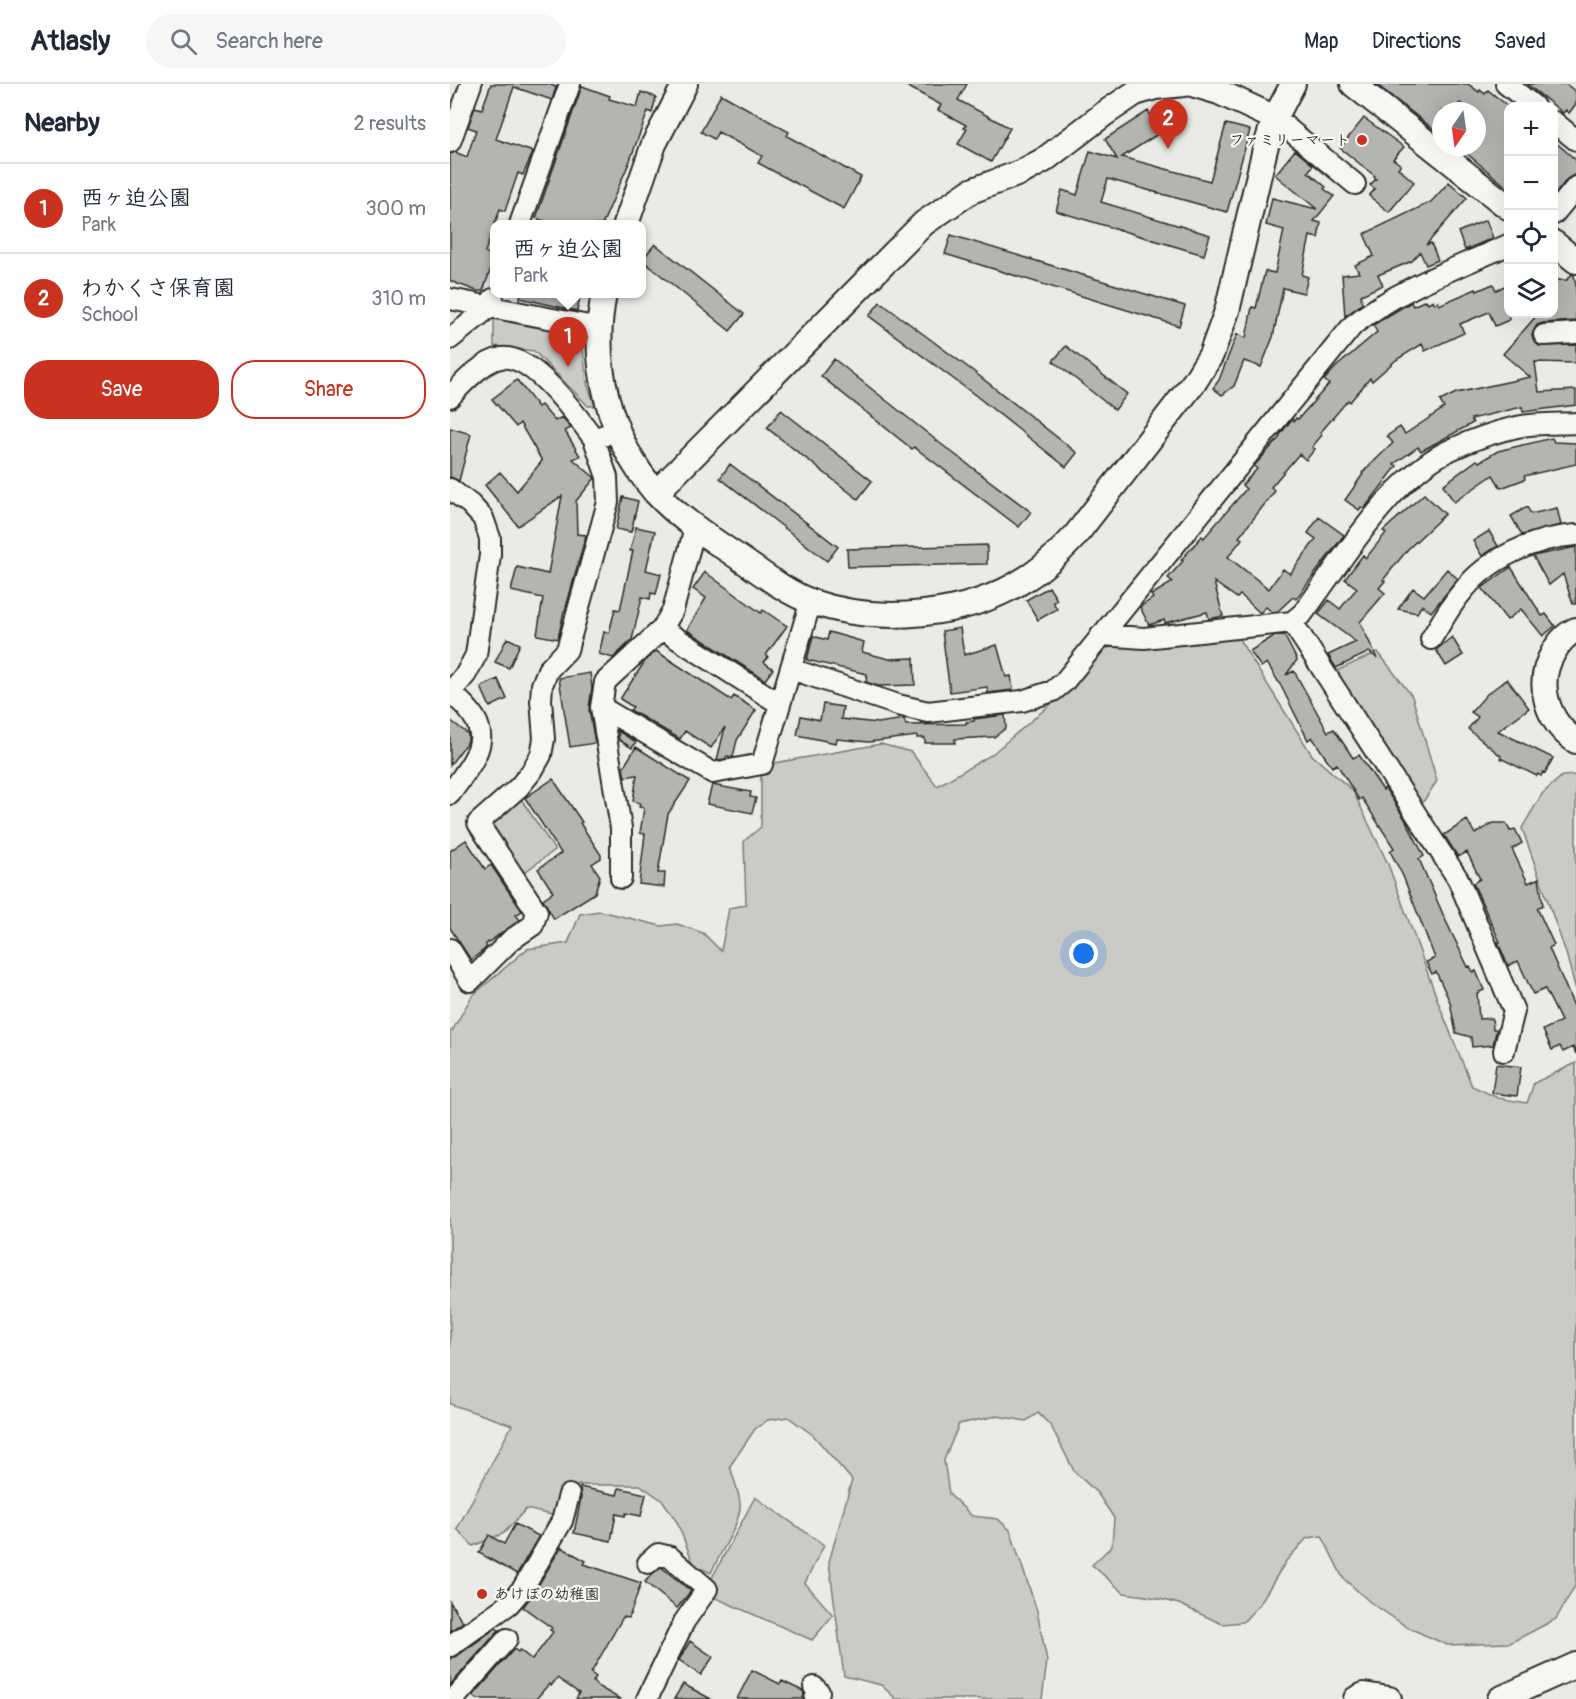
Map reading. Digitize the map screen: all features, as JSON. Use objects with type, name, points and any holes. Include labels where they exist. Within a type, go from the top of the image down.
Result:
[{"type":"street","points":[[450,142],[471,84]]},
{"type":"street","points":[[522,220],[570,84]]},
{"type":"street","points":[[628,220],[654,144],[685,84]]},
{"type":"street","points":[[656,493],[924,223],[970,191],[1022,172],[1044,160],[1135,93],[1155,87],[1184,84]]},
{"type":"street","points":[[1192,84],[1219,92],[1275,118],[1355,184]]},
{"type":"street","points":[[603,298],[599,328],[599,351],[604,390],[618,430],[634,464],[656,493],[695,528],[811,602],[861,613],[890,616],[927,614],[992,597],[1026,579],[1053,559],[1075,536],[1195,381],[1211,355],[1227,311],[1265,149],[1275,118],[1293,84]]},
{"type":"street","points":[[1353,84],[1504,203]]},
{"type":"street","points":[[1506,84],[1529,102]]},
{"type":"street","points":[[1558,125],[1576,140]]},
{"type":"street","points":[[1557,210],[1576,187]]},
{"type":"street","points":[[1558,246],[1576,261]]},
{"type":"street","points":[[791,669],[898,705],[928,712],[979,708],[1022,701],[1053,691],[1064,682],[1353,325],[1377,306],[1401,292],[1504,247]]},
{"type":"street","points":[[450,299],[493,300],[599,328]]},
{"type":"street","points":[[450,339],[493,300]]},
{"type":"street","points":[[1544,335],[1576,333]]},
{"type":"street","points":[[450,397],[469,377],[501,358],[512,359],[524,364],[541,377],[577,415],[594,439],[608,477],[608,502],[567,650],[548,670],[542,685],[544,739],[541,755],[532,771],[519,786],[478,823],[537,912],[533,925],[511,940],[470,981],[450,949]]},
{"type":"street","points":[[1101,636],[1144,638],[1292,622],[1303,613],[1384,504],[1418,472],[1446,452],[1483,437],[1519,427],[1576,423]]},
{"type":"street","points":[[594,439],[618,430]]},
{"type":"street","points":[[450,489],[470,504],[483,518],[490,538],[490,555],[476,655],[466,674],[450,693],[465,704],[477,723],[481,739],[476,758],[450,794]]},
{"type":"street","points":[[621,878],[621,828],[601,707],[605,682],[662,629],[674,610],[695,528]]},
{"type":"street","points":[[1431,639],[1463,590],[1495,561],[1528,546],[1576,535]]},
{"type":"street","points":[[601,707],[713,773],[762,764],[811,602]]},
{"type":"street","points":[[1292,622],[1458,879],[1514,1011],[1504,1051]]},
{"type":"street","points":[[662,629],[780,704]]},
{"type":"street","points":[[1576,630],[1570,632],[1556,647],[1548,661],[1544,678],[1545,694],[1553,719],[1576,741]]},
{"type":"street","points":[[450,1646],[509,1604],[523,1588],[562,1521],[569,1495]]},
{"type":"street","points":[[647,1699],[684,1622],[707,1589],[670,1557],[658,1554],[648,1563]]},
{"type":"street","points":[[454,1699],[507,1639]]},
{"type":"street","points":[[1500,1699],[1576,1665]]},
{"type":"street","points":[[1356,1699],[1364,1695],[1389,1699]]},
{"type":"shaded area","points":[[494,314],[581,333],[587,383],[595,406],[588,406],[534,351],[494,346]]},
{"type":"shaded area","points":[[1237,636],[1312,755],[1353,791],[1388,864],[1440,1007],[1472,1086],[1498,1098],[1527,1103],[1534,1083],[1576,1063],[1576,1584],[1556,1619],[1510,1643],[1447,1645],[1407,1627],[1370,1602],[1343,1578],[1322,1536],[1307,1538],[1286,1561],[1259,1605],[1243,1622],[1222,1624],[1179,1604],[1124,1593],[1092,1565],[1112,1546],[1114,1518],[1098,1494],[1074,1471],[1051,1426],[1038,1413],[1026,1421],[997,1416],[959,1424],[944,1460],[949,1494],[972,1516],[998,1519],[1010,1530],[1037,1611],[1047,1661],[1042,1699],[896,1699],[881,1685],[844,1676],[829,1562],[852,1480],[813,1435],[788,1417],[768,1420],[755,1429],[730,1466],[740,1511],[711,1573],[694,1565],[677,1522],[663,1501],[640,1485],[578,1485],[565,1518],[526,1509],[504,1533],[473,1546],[457,1529],[512,1425],[450,1404],[450,1031],[472,996],[527,949],[568,943],[580,914],[600,911],[661,926],[677,924],[703,933],[721,951],[729,908],[746,905],[744,841],[761,827],[761,777],[769,764],[881,744],[911,752],[937,786],[991,755],[1065,692],[1103,648]]},
{"type":"shaded area","points":[[1378,652],[1412,696],[1437,781],[1421,805],[1336,671]]},
{"type":"shaded area","points":[[1576,775],[1576,990],[1566,953],[1522,828],[1542,794],[1562,776]]},
{"type":"shaded area","points":[[519,796],[555,850],[522,874],[492,832],[494,820]]},
{"type":"shaded area","points":[[755,1497],[824,1545],[805,1583],[833,1615],[812,1640],[704,1593]]},
{"type":"building","points":[[491,84],[548,84],[556,87],[552,100],[514,87],[496,139],[533,152],[523,175],[518,173],[505,211],[500,209],[496,220],[490,220],[490,238],[485,252],[490,254],[490,271],[483,291],[477,291],[450,281],[450,154],[455,152],[467,157],[476,130],[468,127],[475,107],[482,109]]},
{"type":"building","points":[[903,84],[967,84],[958,100],[1010,128],[991,162],[958,144],[967,129],[964,128],[966,125],[938,110],[941,105]]},
{"type":"building","points":[[1376,84],[1468,84],[1485,94],[1488,90],[1504,103],[1504,185],[1470,156],[1486,156],[1486,102],[1432,102],[1432,128]]},
{"type":"building","points":[[1527,84],[1566,84],[1576,92],[1576,104],[1569,113],[1566,110],[1563,113],[1558,109],[1558,102],[1549,102]]},
{"type":"building","points":[[582,86],[610,96],[609,99],[637,107],[641,92],[656,97],[652,113],[648,111],[604,220],[541,220],[536,218]]},
{"type":"building","points":[[721,94],[789,132],[787,136],[861,177],[844,209],[758,163],[762,156],[718,132],[714,139],[701,132]]},
{"type":"building","points":[[1148,111],[1161,132],[1122,157],[1210,181],[1226,124],[1250,130],[1227,212],[1108,179],[1101,202],[1210,235],[1204,255],[1056,211],[1062,190],[1077,195],[1090,151],[1117,159],[1105,139]]},
{"type":"building","points":[[1364,118],[1404,147],[1393,159],[1401,165],[1398,168],[1414,182],[1389,212],[1369,196],[1375,189],[1370,185],[1376,179],[1375,176],[1340,148]]},
{"type":"building","points":[[1558,144],[1576,160],[1576,174],[1567,179],[1558,191]]},
{"type":"building","points":[[1295,150],[1313,165],[1308,172],[1334,196],[1314,221],[1321,223],[1318,238],[1310,236],[1302,275],[1308,277],[1304,293],[1283,288],[1273,337],[1261,367],[1244,361],[1234,386],[1222,395],[1213,388],[1219,380],[1237,334],[1246,338],[1252,307],[1256,308],[1265,271],[1275,273],[1284,230],[1266,225],[1272,198],[1317,209],[1275,175]]},
{"type":"building","points":[[1449,182],[1467,198],[1426,245],[1431,243],[1438,260],[1426,265],[1420,252],[1412,261],[1378,275],[1383,285],[1361,295],[1362,304],[1345,316],[1342,275],[1359,273],[1355,265],[1374,256],[1364,234],[1431,202]]},
{"type":"building","points":[[1486,220],[1493,238],[1465,250],[1458,232]]},
{"type":"building","points":[[951,235],[1185,306],[1179,326],[945,254]]},
{"type":"building","points":[[655,244],[744,314],[730,331],[646,263],[646,255]]},
{"type":"building","points":[[1572,274],[1574,275],[1576,321],[1543,323],[1537,325],[1532,335],[1539,346],[1576,345],[1576,363],[1535,362],[1539,392],[1576,390],[1576,405],[1523,412],[1522,407],[1471,419],[1473,423],[1421,451],[1418,447],[1394,464],[1397,466],[1364,509],[1361,507],[1359,510],[1345,500],[1362,473],[1393,443],[1387,436],[1400,427],[1405,434],[1444,408],[1440,401],[1456,393],[1530,377],[1503,354],[1534,318],[1558,318],[1558,280],[1567,280]]},
{"type":"building","points":[[1493,284],[1496,290],[1504,286],[1504,318],[1509,318],[1509,320],[1495,326],[1489,312],[1460,324],[1464,333],[1425,351],[1422,344],[1396,360],[1372,381],[1370,378],[1320,433],[1322,435],[1312,447],[1315,449],[1306,460],[1299,454],[1271,487],[1275,491],[1239,537],[1242,539],[1228,557],[1269,589],[1283,569],[1290,574],[1316,539],[1308,533],[1319,517],[1344,535],[1296,599],[1293,597],[1278,611],[1272,612],[1266,607],[1260,613],[1242,596],[1237,598],[1214,582],[1223,616],[1209,619],[1207,612],[1149,625],[1140,607],[1153,598],[1151,595],[1173,582],[1168,578],[1183,561],[1181,560],[1202,536],[1204,538],[1246,489],[1242,485],[1257,469],[1254,466],[1280,437],[1292,419],[1294,421],[1298,419],[1329,384],[1324,380],[1336,367],[1377,332],[1373,325],[1411,302],[1413,306],[1426,300],[1428,303],[1433,300],[1439,305],[1476,289],[1477,291]]},
{"type":"building","points":[[520,298],[580,298],[577,311]]},
{"type":"building","points":[[880,302],[973,371],[1077,453],[1066,467],[869,316]]},
{"type":"building","points":[[1066,346],[1127,394],[1115,410],[1053,361]]},
{"type":"building","points":[[834,359],[1031,512],[1019,527],[914,447],[912,449],[821,376]]},
{"type":"building","points":[[517,380],[538,407],[541,405],[555,421],[562,417],[568,424],[571,428],[565,431],[580,456],[573,459],[595,478],[576,501],[577,534],[586,535],[558,639],[537,635],[543,598],[511,591],[517,567],[548,574],[562,496],[518,526],[485,485],[500,472],[517,491],[542,461],[520,423],[516,427],[492,399]]},
{"type":"building","points":[[781,410],[872,481],[858,499],[767,428]]},
{"type":"building","points":[[450,428],[471,434],[459,481],[450,477]]},
{"type":"building","points":[[1552,438],[1554,442],[1576,443],[1576,464],[1524,476],[1525,479],[1501,488],[1493,475],[1454,502],[1443,485],[1477,460],[1479,462],[1498,451]]},
{"type":"building","points":[[730,464],[838,547],[827,561],[720,478]]},
{"type":"building","points":[[1424,494],[1445,514],[1408,549],[1383,580],[1385,581],[1379,588],[1385,593],[1360,622],[1377,658],[1369,652],[1336,668],[1328,655],[1356,642],[1318,614],[1329,600],[1340,609],[1357,588],[1345,579],[1363,555],[1366,558],[1386,533],[1383,531]]},
{"type":"building","points":[[623,497],[638,501],[631,532],[616,529]]},
{"type":"building","points":[[1527,507],[1531,514],[1557,508],[1561,525],[1522,535],[1511,516]]},
{"type":"building","points":[[636,527],[655,531],[646,570],[661,574],[656,594],[651,593],[650,599],[642,597],[632,640],[613,658],[599,654],[604,632],[609,633],[615,609],[620,610]]},
{"type":"building","points":[[1489,531],[1498,546],[1482,556],[1473,541]]},
{"type":"building","points":[[987,545],[987,564],[848,567],[847,549]]},
{"type":"building","points":[[1576,547],[1576,604],[1573,604],[1563,574],[1549,585],[1533,556]]},
{"type":"building","points":[[1511,567],[1542,616],[1546,614],[1555,626],[1543,636],[1521,609],[1507,620],[1482,588]]},
{"type":"building","points":[[1447,569],[1458,579],[1431,612],[1422,605],[1417,613],[1398,609],[1413,588],[1424,596]]},
{"type":"building","points":[[705,572],[761,613],[763,610],[787,626],[766,655],[768,657],[764,662],[773,669],[765,680],[687,630],[706,598],[693,589]]},
{"type":"building","points":[[1049,587],[1057,600],[1053,602],[1057,609],[1038,620],[1026,600]]},
{"type":"building","points":[[960,628],[964,655],[997,645],[1006,677],[1011,676],[1013,690],[988,693],[987,687],[950,692],[942,631]]},
{"type":"building","points":[[829,632],[864,642],[862,652],[889,659],[914,658],[915,685],[878,686],[866,682],[867,674],[807,660],[813,636],[827,640]]},
{"type":"building","points":[[1284,635],[1297,660],[1286,675],[1294,671],[1328,732],[1334,729],[1353,758],[1359,755],[1383,790],[1385,788],[1405,819],[1424,856],[1419,859],[1445,919],[1468,967],[1470,966],[1473,972],[1476,971],[1484,990],[1477,993],[1479,1019],[1492,1018],[1493,1029],[1496,1029],[1493,1045],[1472,1047],[1471,1037],[1456,1033],[1450,1002],[1436,972],[1432,974],[1426,962],[1435,958],[1403,876],[1390,851],[1394,848],[1362,798],[1359,800],[1337,764],[1332,767],[1312,737],[1308,740],[1267,663],[1261,667],[1250,651],[1274,636]]},
{"type":"building","points":[[1452,637],[1463,655],[1446,666],[1436,650]]},
{"type":"building","points":[[507,638],[520,644],[509,668],[495,662]]},
{"type":"building","points":[[656,651],[731,700],[734,696],[756,710],[737,740],[733,757],[727,756],[725,759],[717,760],[725,727],[711,748],[685,731],[680,739],[630,710],[633,707],[620,699],[645,661]]},
{"type":"building","points":[[590,673],[592,687],[589,709],[595,743],[570,747],[559,678]]},
{"type":"building","points":[[498,679],[507,699],[490,707],[481,687]]},
{"type":"building","points":[[1507,679],[1529,708],[1498,731],[1553,758],[1541,776],[1500,758],[1501,756],[1468,729],[1478,717],[1471,712],[1487,694]]},
{"type":"building","points":[[823,704],[843,707],[841,719],[878,723],[904,719],[906,725],[966,724],[974,719],[1005,715],[1006,728],[994,737],[955,739],[955,743],[925,743],[925,738],[917,738],[917,736],[869,742],[837,739],[836,743],[797,735],[801,716],[820,720]]},
{"type":"building","points":[[450,720],[468,734],[468,741],[450,765]]},
{"type":"building","points":[[618,731],[636,742],[632,748],[619,740]]},
{"type":"building","points":[[636,747],[690,781],[668,814],[658,873],[665,873],[664,887],[639,884],[645,834],[640,833],[644,808],[639,807],[640,803],[633,801],[637,775],[625,777],[623,768]]},
{"type":"building","points":[[553,779],[601,855],[601,858],[592,864],[600,876],[595,893],[554,919],[543,899],[553,892],[538,869],[561,853],[525,798]]},
{"type":"building","points":[[712,785],[751,792],[750,797],[756,798],[752,813],[707,804]]},
{"type":"building","points":[[1467,820],[1475,834],[1493,823],[1506,823],[1510,831],[1515,829],[1522,843],[1512,849],[1528,883],[1539,878],[1543,905],[1537,908],[1554,945],[1549,948],[1576,1011],[1576,1054],[1573,1047],[1563,1052],[1560,1046],[1552,1050],[1543,1030],[1561,1021],[1545,989],[1533,994],[1518,961],[1508,966],[1498,942],[1500,942],[1473,883],[1480,879],[1467,852],[1458,857],[1444,835]]},
{"type":"building","points":[[466,840],[485,869],[491,865],[522,911],[516,915],[520,920],[486,944],[486,948],[471,960],[450,928],[450,851]]},
{"type":"building","points":[[1496,1064],[1521,1067],[1517,1096],[1492,1093]]},
{"type":"building","points":[[580,1487],[617,1495],[619,1488],[646,1494],[641,1516],[616,1514],[611,1541],[574,1533],[581,1498]]},
{"type":"building","points":[[515,1524],[539,1536],[517,1574],[479,1553],[489,1535],[504,1544]]},
{"type":"building","points":[[561,1547],[586,1561],[584,1564],[641,1583],[629,1618],[623,1617],[591,1673],[596,1677],[593,1682],[597,1686],[620,1699],[576,1699],[579,1693],[557,1678],[536,1699],[477,1699],[473,1696],[514,1649],[518,1652],[520,1650],[532,1660],[553,1632],[550,1630],[552,1628],[523,1607]]},
{"type":"building","points":[[661,1567],[691,1591],[677,1608],[645,1582]]},
{"type":"building","points":[[450,1602],[463,1622],[450,1631]]},
{"type":"building","points":[[496,1628],[499,1630],[450,1685],[450,1658],[457,1656]]},
{"type":"building","points":[[690,1641],[713,1657],[701,1675],[679,1660]]},
{"type":"building","points":[[752,1670],[780,1684],[782,1681],[803,1691],[803,1699],[737,1699]]},
{"type":"building","points":[[683,1684],[711,1699],[674,1699]]},
{"type":"place","name":"ファミリーマート","points":[[1362,140]]},
{"type":"place","name":"わかくさ保育園","points":[[1168,149]]},
{"type":"place","name":"西ヶ迫公園","points":[[568,367]]},
{"type":"place","name":"あけぼの幼稚園","points":[[482,1594]]}]
